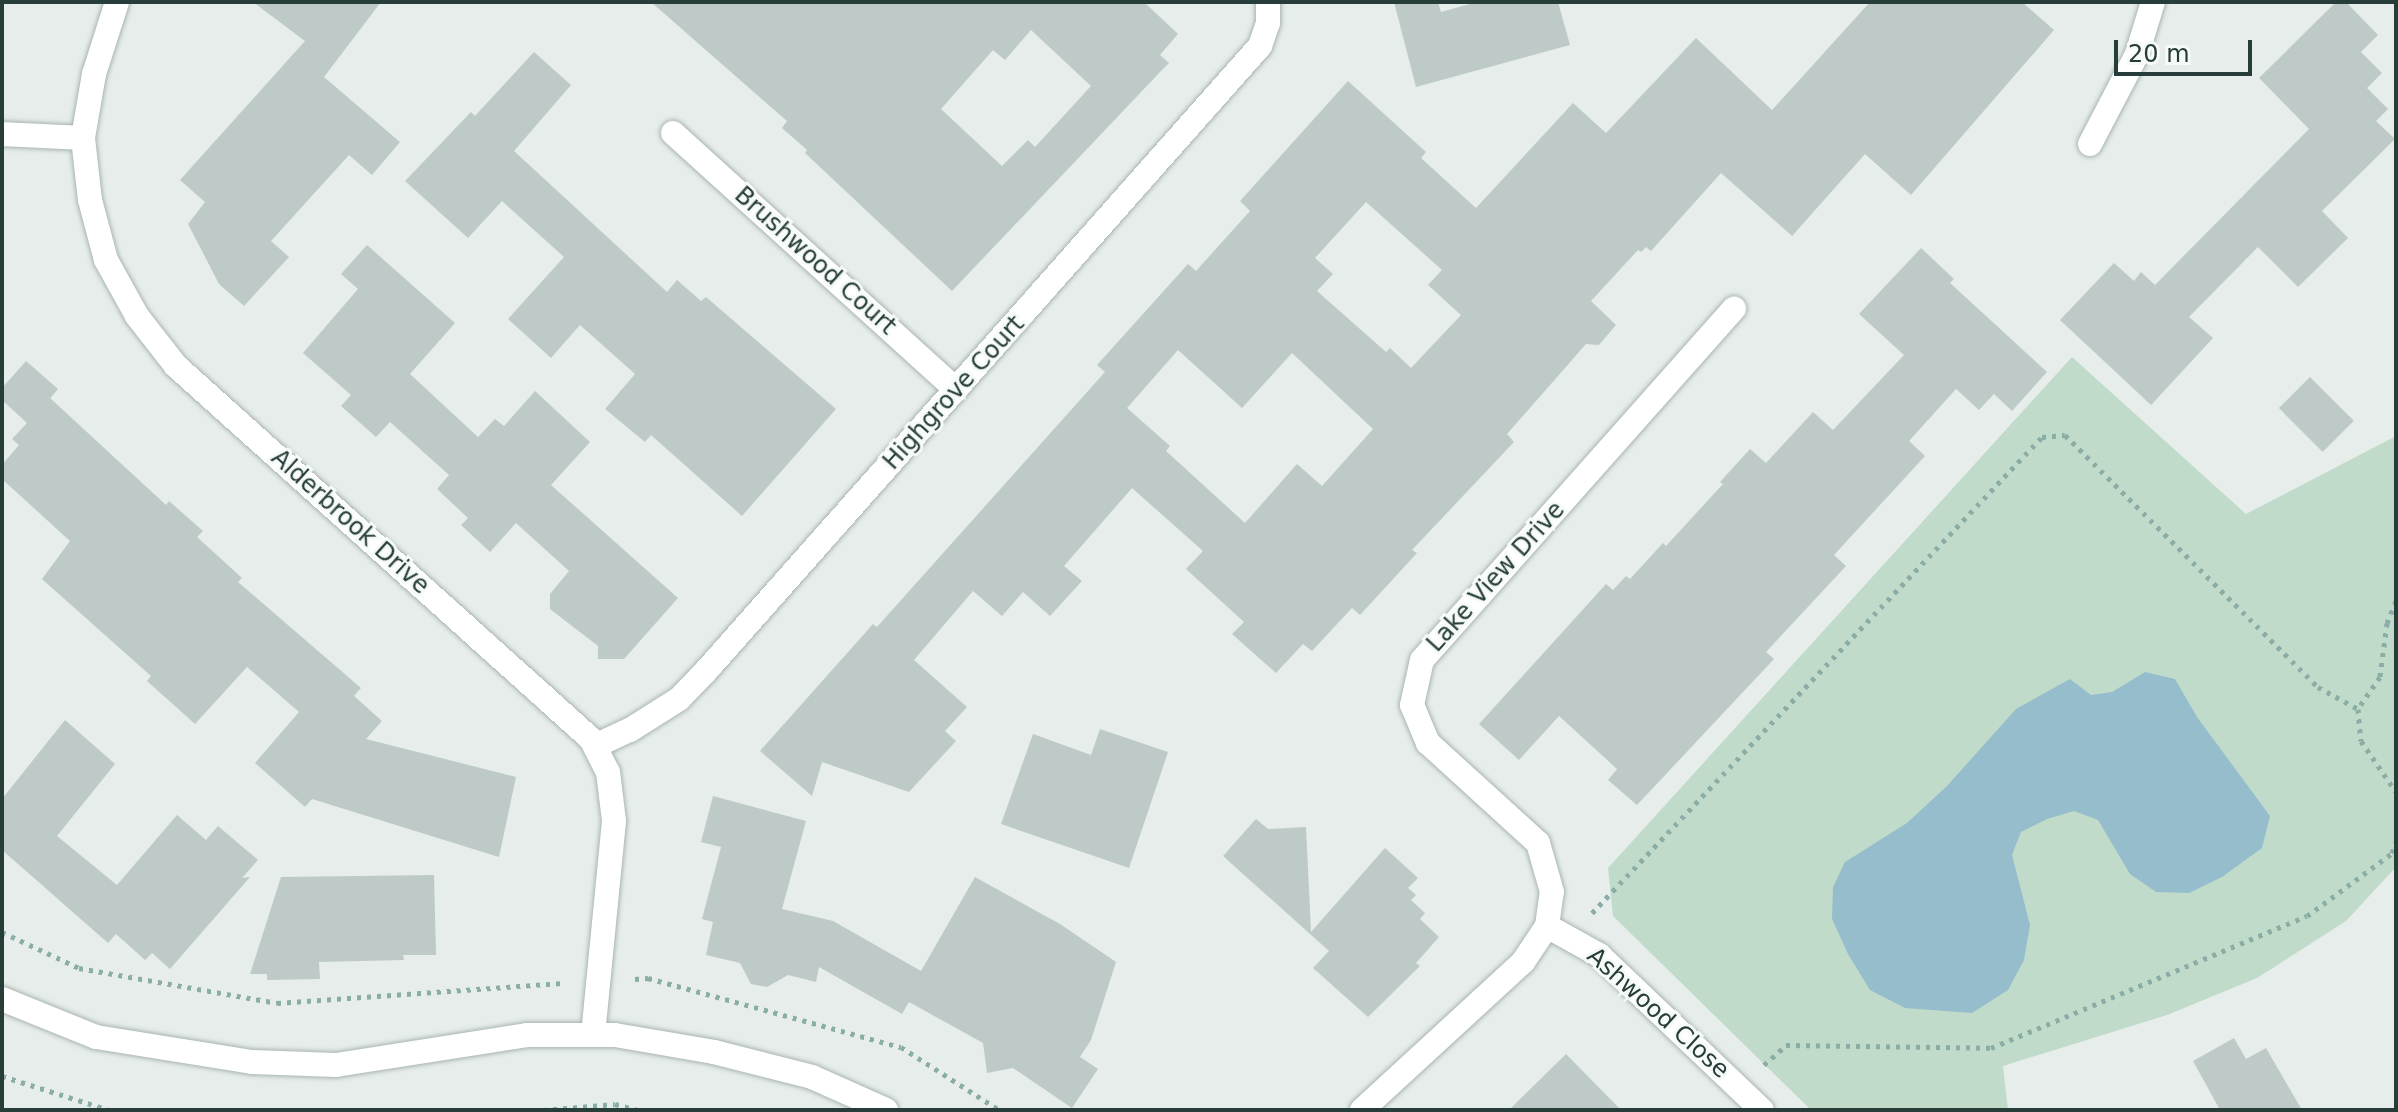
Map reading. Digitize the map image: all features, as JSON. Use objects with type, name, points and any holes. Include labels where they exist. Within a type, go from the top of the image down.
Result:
[{"type":"street","name":"Alderbrook Drive","points":[[117,2],[94,74],[83,138],[90,200],[106,260],[137,316],[176,366],[595,746],[608,772],[614,821],[593,1035]]},
{"type":"street","name":"Highgrove Court","points":[[595,746],[630,730],[679,699],[1260,46],[1268,23],[1268,2]]},
{"type":"street","points":[[2090,144],[2137,54],[2153,2]]},
{"type":"street","name":"Brushwood Court","points":[[673,133],[956,390]]},
{"type":"street","points":[[2,134],[83,138]]},
{"type":"street","name":"Lake View Drive","points":[[1362,1110],[1523,962],[1547,926],[1552,892],[1538,843],[1428,743],[1412,705],[1422,660],[1734,308]]},
{"type":"street","name":"Ashwood Close","points":[[1547,926],[1599,955],[1762,1110]]},
{"type":"street","points":[[2,999],[96,1037],[252,1062],[336,1065],[527,1035],[615,1035],[714,1052],[784,1069],[812,1077],[886,1110]]},
{"type":"path","points":[[1569,937],[2042,437],[2065,435],[2318,687],[2358,709]]},
{"type":"path","points":[[2396,601],[2387,623],[2380,677],[2358,709],[2361,741],[2396,792]]},
{"type":"path","points":[[1740,1088],[1786,1045],[1991,1048],[2307,916],[2392,853],[2396,842]]},
{"type":"path","points":[[2,1076],[109,1110]]},
{"type":"path","points":[[543,1110],[615,1104],[638,1110]]},
{"type":"green space","points":[[2072,357],[2246,514],[2396,436],[2396,867],[2346,921],[2257,978],[2167,1015],[2003,1066],[2008,1110],[1811,1110],[1613,916],[1608,868]]},
{"type":"water","points":[[2145,672],[2175,679],[2197,717],[2270,816],[2262,848],[2222,877],[2189,893],[2156,892],[2130,874],[2098,820],[2074,811],[2047,819],[2021,832],[2012,855],[2030,925],[2024,960],[2008,990],[1972,1013],[1905,1008],[1870,990],[1848,954],[1832,919],[1833,887],[1845,862],[1907,823],[1947,786],[2016,709],[2070,679],[2091,695],[2112,692]]},
{"type":"building","points":[[253,2],[381,2],[324,77],[400,142],[372,175],[349,155],[271,241],[289,257],[244,306],[219,284],[188,224],[205,202],[180,180],[305,41]]},
{"type":"building","points":[[651,2],[1144,2],[1178,34],[1160,55],[1169,63],[952,291],[805,153],[807,150],[782,128],[787,121]],"holes":[[[1031,30],[1091,86],[1035,147],[1028,140],[1002,166],[941,109],[993,50],[1005,60]]]},
{"type":"building","points":[[1394,2],[1438,2],[1441,12],[1477,2],[1558,2],[1570,45],[1416,87]]},
{"type":"building","points":[[1870,2],[2022,2],[2054,30],[1911,195],[1865,154],[1792,236],[1721,173],[1651,251],[1646,247],[1641,252],[1638,250],[1591,301],[1616,325],[1599,345],[1586,344],[1507,434],[1514,442],[1412,550],[1417,553],[1360,615],[1352,608],[1312,651],[1303,644],[1276,673],[1232,634],[1244,622],[1186,569],[1203,551],[1132,488],[1064,566],[1082,581],[1050,616],[1023,592],[1002,616],[973,591],[914,660],[967,707],[945,731],[956,741],[909,792],[822,762],[812,796],[760,751],[873,624],[877,627],[1105,372],[1097,365],[1188,264],[1196,271],[1250,211],[1240,201],[1348,81],[1426,152],[1421,158],[1476,208],[1573,103],[1606,133],[1696,38],[1772,110]],"holes":[[[1366,202],[1442,270],[1428,285],[1461,315],[1411,368],[1390,348],[1386,352],[1317,291],[1333,274],[1315,258]],[[1178,350],[1242,408],[1292,353],[1373,429],[1322,486],[1297,464],[1245,523],[1166,451],[1170,446],[1127,408]]]},
{"type":"building","points":[[2336,2],[2346,2],[2378,35],[2361,52],[2382,73],[2367,88],[2388,109],[2376,121],[2395,139],[2322,211],[2348,238],[2298,287],[2258,247],[2189,317],[2213,338],[2151,405],[2060,320],[2114,263],[2134,281],[2141,272],[2155,285],[2309,129],[2259,78]]},
{"type":"building","points":[[534,52],[571,85],[514,151],[667,292],[677,280],[701,301],[706,297],[836,409],[742,516],[651,435],[645,442],[605,409],[635,374],[580,325],[551,358],[508,319],[564,257],[502,201],[468,238],[405,181],[471,112],[475,116]]},
{"type":"building","points":[[367,245],[455,323],[410,374],[478,437],[495,419],[504,426],[535,391],[590,442],[551,485],[678,598],[624,659],[598,659],[598,646],[550,609],[550,594],[569,571],[516,523],[490,552],[461,525],[468,518],[437,489],[449,475],[390,422],[376,437],[341,406],[351,395],[303,353],[358,289],[341,274]]},
{"type":"building","points":[[1921,248],[1954,279],[1950,283],[2047,372],[2012,411],[1994,394],[1979,410],[1956,389],[1909,441],[1925,456],[1834,555],[1846,566],[1766,652],[1774,659],[1637,805],[1608,780],[1617,769],[1559,716],[1519,760],[1479,724],[1606,584],[1613,590],[1626,576],[1630,579],[1663,543],[1666,546],[1723,484],[1720,482],[1750,449],[1766,463],[1813,412],[1833,430],[1904,355],[1859,314]]},
{"type":"building","points":[[26,361],[58,389],[50,398],[166,505],[169,501],[203,531],[197,537],[242,578],[238,582],[361,688],[354,696],[382,721],[366,739],[516,777],[499,857],[312,799],[305,807],[255,763],[299,712],[247,667],[195,724],[147,681],[151,676],[42,579],[70,541],[2,479],[2,465],[19,445],[12,439],[27,423],[2,400],[2,388]]},
{"type":"building","points":[[2310,377],[2354,421],[2323,452],[2279,408]]},
{"type":"building","points":[[65,720],[115,764],[57,836],[117,885],[177,815],[206,840],[218,826],[258,860],[242,878],[250,877],[170,969],[152,953],[145,960],[116,934],[108,943],[2,850],[2,799]]},
{"type":"building","points":[[1100,729],[1168,752],[1129,868],[1001,824],[1033,734],[1091,755]]},
{"type":"building","points":[[713,796],[806,821],[782,909],[833,921],[921,971],[975,877],[1060,924],[1116,962],[1091,1040],[1080,1057],[1098,1069],[1072,1108],[1013,1068],[987,1073],[983,1043],[909,1002],[902,1014],[819,967],[816,982],[788,975],[767,987],[751,984],[740,963],[706,955],[713,922],[702,919],[721,847],[701,842]]},
{"type":"building","points":[[1256,819],[1268,829],[1306,827],[1311,932],[1385,848],[1418,878],[1408,888],[1416,895],[1411,900],[1425,913],[1420,919],[1439,937],[1416,963],[1420,966],[1368,1017],[1313,968],[1329,951],[1223,856]]},
{"type":"building","points":[[434,875],[436,955],[403,955],[404,960],[319,962],[320,979],[267,980],[267,974],[250,974],[281,877]]},
{"type":"building","points":[[2234,1038],[2246,1059],[2266,1048],[2302,1110],[2220,1110],[2193,1061]]},
{"type":"building","points":[[1566,1054],[1621,1110],[1509,1110]]}]
